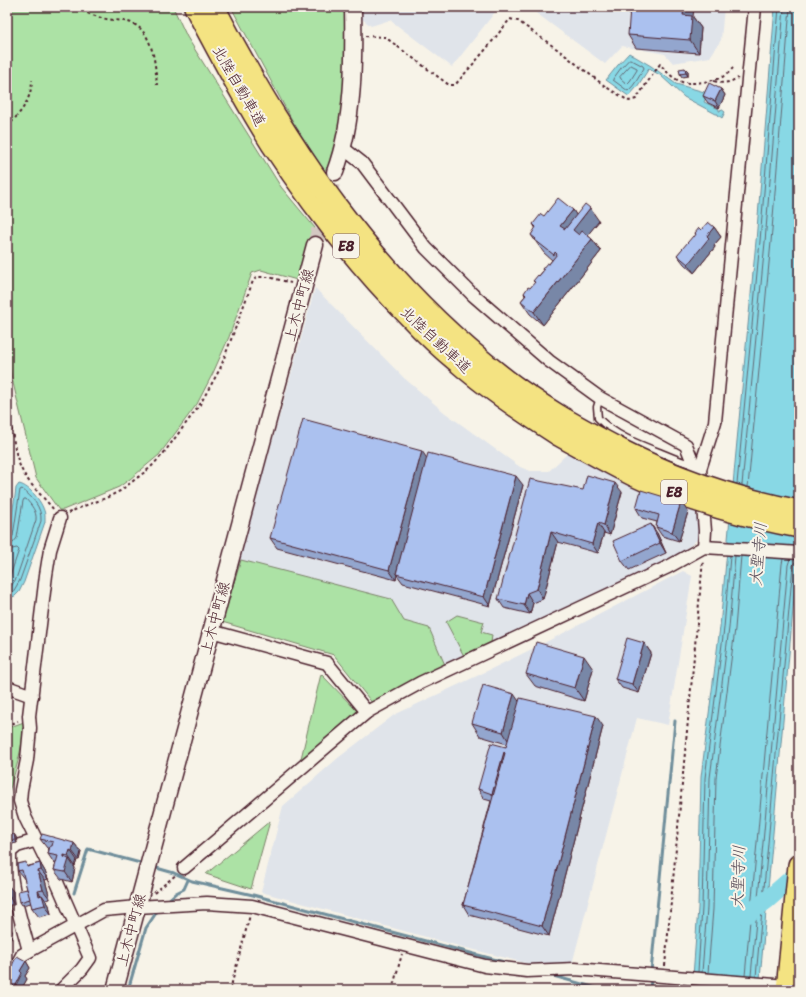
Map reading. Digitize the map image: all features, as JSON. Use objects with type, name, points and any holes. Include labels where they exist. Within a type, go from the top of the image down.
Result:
[{"type":"highway","name":"北陸自動車道","points":[[195,7],[271,143],[310,199],[362,266],[394,301],[458,363],[490,389],[523,412],[604,442],[680,477],[751,500],[799,511]]},
{"type":"highway","name":"北陸自動車道","points":[[214,7],[256,84],[315,178],[374,254],[406,290],[469,350],[533,400],[561,427],[596,456],[634,476],[672,492],[741,515],[799,527]]},
{"type":"highway","points":[[787,988],[798,884]]},
{"type":"main road","points":[[335,172],[343,148],[351,95],[354,36],[353,7]]},
{"type":"main road","name":"上木中町線","points":[[115,990],[315,245]]},
{"type":"street","points":[[697,467],[715,422],[755,7]]},
{"type":"street","points":[[343,148],[362,163],[426,248],[472,295],[549,361],[600,398],[686,445],[697,467],[705,531],[704,547]]},
{"type":"street","points":[[65,515],[50,550],[46,575],[29,716],[30,728],[27,760],[20,801],[25,817],[77,926],[90,958],[66,989]]},
{"type":"street","points":[[184,868],[367,712],[420,683],[668,567],[704,547],[799,553]]},
{"type":"street","points":[[211,631],[327,663],[367,712]]},
{"type":"street","points":[[7,687],[32,696]]},
{"type":"street","points":[[29,951],[12,884],[10,852],[17,846],[37,840]]},
{"type":"street","points":[[7,983],[22,955],[104,910],[207,903],[252,906],[485,966],[527,971],[575,969],[787,988]]},
{"type":"lane","points":[[600,398],[597,407],[598,418],[604,425],[633,441],[697,467]]},
{"type":"path","points":[[7,32],[10,7]]},
{"type":"path","points":[[76,7],[103,18],[132,22],[136,25],[146,35],[153,53],[157,85]]},
{"type":"path","points":[[354,36],[385,37],[449,85],[455,85],[488,48],[510,19],[518,20],[606,87],[629,101],[636,99],[660,64],[672,77],[683,83],[699,83],[724,77],[734,68]]},
{"type":"path","points":[[713,80],[720,83],[727,83],[739,78],[750,69]]},
{"type":"path","points":[[7,127],[19,114],[28,100],[32,80]]},
{"type":"path","points":[[7,411],[20,466],[26,478],[47,501],[65,515],[120,491],[150,468],[163,454],[199,406],[220,370],[253,281],[257,277],[269,277],[304,287]]},
{"type":"path","points":[[664,976],[704,547]]},
{"type":"path","points":[[7,727],[8,725],[29,716]]},
{"type":"path","points":[[137,907],[184,868]]},
{"type":"path","points":[[230,990],[252,906]]},
{"type":"path","points":[[392,990],[405,945]]},
{"type":"path","points":[[554,990],[555,986]]},
{"type":"shaded area","points":[[360,7],[499,7],[452,67],[390,20],[371,26],[361,18]]},
{"type":"shaded area","points":[[528,7],[724,7],[721,40],[710,57],[673,63],[665,54],[622,46],[605,64]]},
{"type":"shaded area","points":[[315,288],[404,378],[444,412],[520,467],[530,471],[549,471],[568,453],[629,484],[699,511],[701,536],[675,556],[458,660],[373,704],[334,655],[222,622]]},
{"type":"shaded area","points":[[683,571],[692,576],[668,725],[637,718],[572,964],[537,966],[261,892],[283,806],[338,758],[394,715],[550,640]]},
{"type":"green space","points":[[7,7],[173,7],[187,37],[281,187],[315,228],[297,280],[261,270],[252,273],[229,337],[213,373],[197,404],[159,455],[119,487],[63,510],[59,510],[36,478],[7,358]]},
{"type":"green space","points":[[231,7],[344,7],[348,60],[341,127],[331,162],[324,171],[293,122]]},
{"type":"green space","points":[[241,560],[391,599],[404,621],[429,628],[445,665],[393,691],[373,704],[334,655],[222,622]]},
{"type":"green space","points":[[457,615],[484,622],[481,632],[492,635],[491,643],[464,656],[446,622]]},
{"type":"green space","points":[[321,674],[360,714],[299,767]]},
{"type":"green space","points":[[24,722],[16,770],[7,798],[7,728]]},
{"type":"green space","points":[[270,821],[251,889],[206,874]]},
{"type":"water","name":"大聖寺川","points":[[775,7],[799,7],[799,542],[759,990],[692,990],[698,908],[701,777],[720,627],[756,241]]},
{"type":"water","points":[[629,53],[651,66],[676,84],[708,93],[704,102],[719,109],[719,111],[721,109],[725,112],[722,118],[718,114],[684,97],[660,75],[649,69],[637,87],[629,96],[627,95],[606,80]]},
{"type":"water","points":[[19,484],[28,488],[36,496],[44,511],[45,522],[24,582],[19,592],[12,597],[7,595],[7,546],[16,488]]},
{"type":"building","points":[[630,7],[684,7],[683,15],[692,16],[690,40],[628,35]]},
{"type":"building","points":[[685,68],[686,73],[680,74],[679,69]]},
{"type":"building","points":[[709,83],[721,89],[715,101],[703,96]]},
{"type":"building","points":[[558,198],[573,210],[560,226],[565,229],[585,204],[590,208],[573,230],[579,235],[582,231],[592,239],[534,312],[521,301],[526,295],[524,293],[528,287],[530,288],[535,282],[533,281],[544,270],[542,269],[547,263],[549,264],[557,254],[555,252],[554,255],[531,235],[536,227],[533,224],[541,214],[544,216]]},
{"type":"building","points":[[708,222],[714,227],[707,236],[709,238],[688,264],[677,255],[693,236],[694,237],[699,228],[701,230]]},
{"type":"building","points":[[303,419],[422,451],[389,570],[270,538]]},
{"type":"building","points":[[428,453],[516,476],[484,597],[396,574]]},
{"type":"building","points":[[587,475],[615,483],[604,525],[598,523],[592,544],[551,532],[537,589],[527,593],[524,605],[498,599],[530,479],[583,490]]},
{"type":"building","points":[[641,490],[681,502],[672,532],[656,527],[659,515],[636,508]]},
{"type":"building","points":[[651,524],[660,543],[622,561],[613,541]]},
{"type":"building","points":[[627,638],[644,643],[632,684],[615,679]]},
{"type":"building","points":[[536,642],[584,656],[575,688],[526,674]]},
{"type":"building","points":[[483,685],[514,694],[503,732],[472,723]]},
{"type":"building","points":[[520,698],[596,716],[542,926],[463,905],[505,753],[504,752],[492,794],[478,789],[491,743],[506,747]]},
{"type":"building","points":[[14,834],[15,840],[7,841],[7,835]]},
{"type":"building","points":[[42,834],[74,843],[72,851],[70,850],[68,856],[64,855],[64,857],[69,859],[65,872],[54,870],[58,856],[48,854],[50,846],[52,846],[53,842],[40,839]]},
{"type":"building","points":[[26,862],[27,867],[40,863],[41,870],[38,871],[43,890],[38,891],[39,896],[42,895],[45,905],[32,908],[22,870],[18,871],[17,864]]},
{"type":"building","points":[[7,885],[10,898],[7,899]]},
{"type":"building","points":[[27,889],[30,899],[20,902],[18,891]]},
{"type":"building","points":[[17,956],[26,961],[20,971],[22,973],[15,987],[7,982],[7,974]]},
{"type":"waterway","points":[[651,972],[675,721]]},
{"type":"waterway","points":[[74,893],[88,849],[144,864]]},
{"type":"waterway","points":[[153,867],[174,873],[192,881],[253,895],[508,963]]},
{"type":"waterway","name":"大聖寺川","points":[[748,914],[767,900],[799,872]]},
{"type":"waterway","points":[[166,902],[176,893],[184,889],[188,880]]},
{"type":"waterway","points":[[128,990],[146,928],[158,910]]},
{"type":"waterway","points":[[550,975],[603,990]]},
{"type":"waterway","points":[[650,990],[651,978]]},
{"type":"tunnel","points":[[315,245],[335,172]]}]
